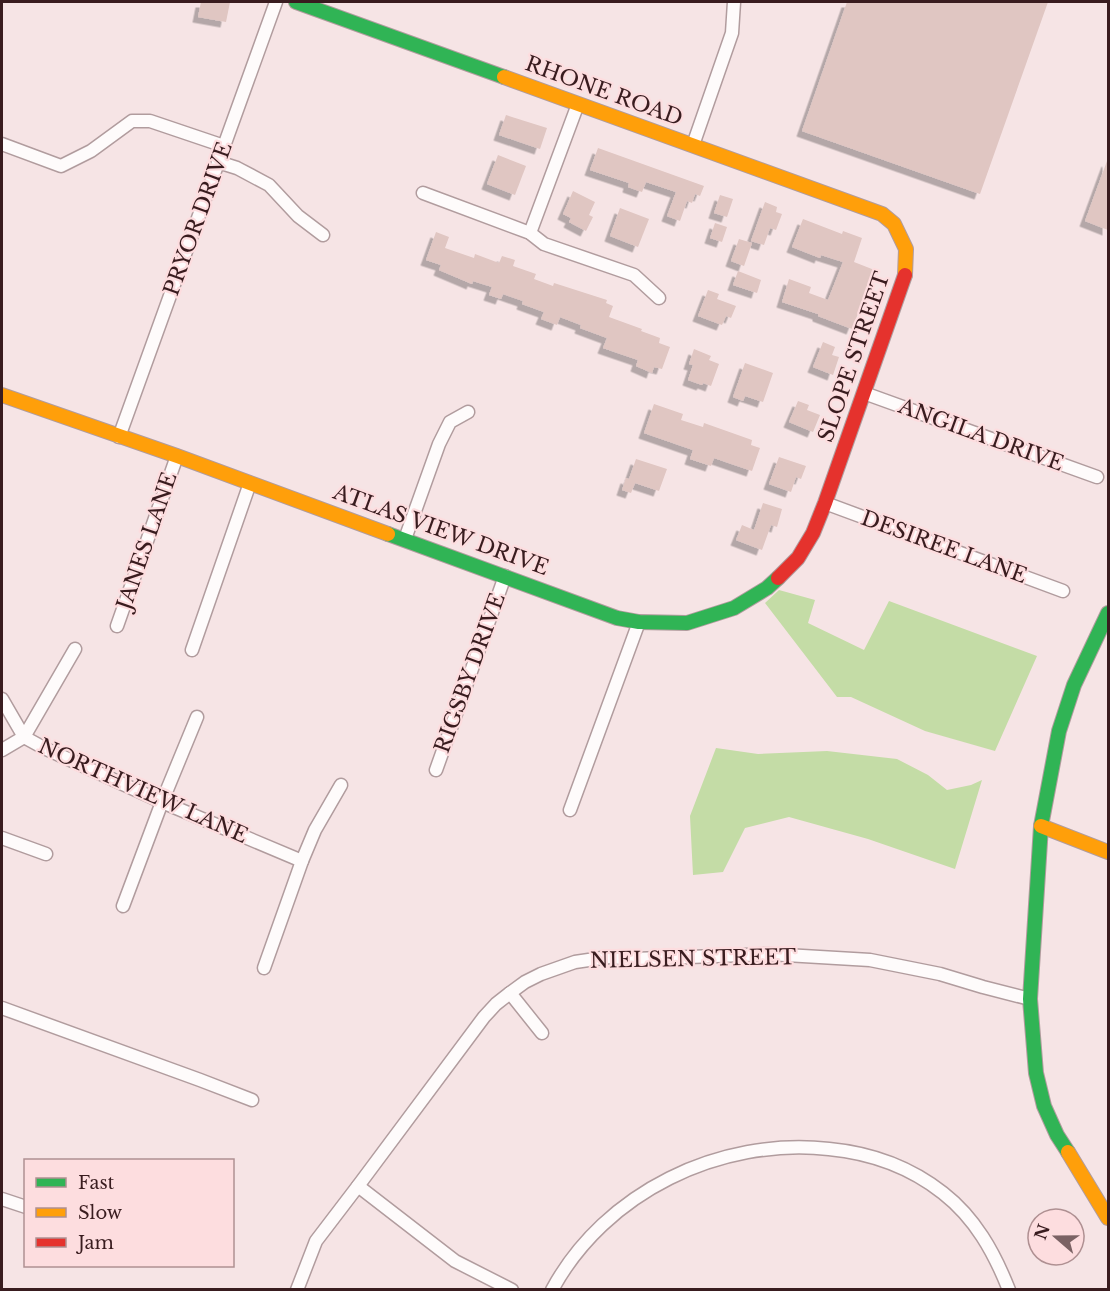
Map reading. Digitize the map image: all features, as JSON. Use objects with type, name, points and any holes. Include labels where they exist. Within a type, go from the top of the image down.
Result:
[{"type":"street","name":"PRYOR DRIVE","points":[[119,437],[276,2]]},
{"type":"street","name":"RHONE ROAD","points":[[296,2],[882,214],[894,224]]},
{"type":"street","points":[[693,146],[732,33],[734,2]]},
{"type":"street","points":[[530,233],[578,104]]},
{"type":"street","points":[[2,144],[61,166],[92,152],[132,121],[150,121],[224,146]]},
{"type":"street","points":[[218,162],[237,168],[268,185],[298,216],[323,235]]},
{"type":"street","points":[[423,193],[530,233],[544,244],[634,275],[659,298]]},
{"type":"street","name":"SLOPE STREET","points":[[825,503],[906,273],[906,249],[894,224]]},
{"type":"street","name":"ANGILA DRIVE","points":[[864,393],[1097,477]]},
{"type":"street","name":"ATLAS VIEW DRIVE","points":[[2,395],[177,456],[617,618],[639,622],[687,624],[734,608],[768,588],[798,558],[813,533],[825,503]]},
{"type":"street","points":[[405,539],[439,444],[450,422],[468,412]]},
{"type":"street","name":"JANES LANE","points":[[117,626],[177,456]]},
{"type":"street","points":[[192,650],[250,483]]},
{"type":"street","name":"DESIREE LANE","points":[[825,503],[1063,591]]},
{"type":"street","name":"RIGSBY DRIVE","points":[[435,770],[506,576]]},
{"type":"street","points":[[1108,613],[1102,641],[1074,685],[1059,731],[1041,826],[1030,999],[1036,1074],[1044,1106],[1057,1135],[1108,1218]]},
{"type":"street","points":[[570,810],[639,622]]},
{"type":"street","points":[[2,750],[24,737],[75,649]]},
{"type":"street","name":"NORTHVIEW LANE","points":[[2,699],[24,737],[44,748],[162,802],[302,861]]},
{"type":"street","points":[[123,906],[197,717]]},
{"type":"street","points":[[264,968],[315,830],[341,785]]},
{"type":"street","points":[[1041,826],[1108,852]]},
{"type":"street","points":[[2,838],[46,854]]},
{"type":"street","name":"NIELSEN STREET","points":[[297,1290],[316,1241],[484,1017],[496,1004],[525,982],[550,970],[575,962],[618,957],[634,959],[770,954],[870,960],[940,974],[1030,999]]},
{"type":"street","points":[[510,993],[542,1033]]},
{"type":"street","points":[[2,1008],[252,1100]]},
{"type":"street","points":[[552,1290],[567,1265],[597,1230],[651,1188],[671,1177],[714,1160],[755,1150],[797,1147],[839,1150],[870,1156],[897,1165],[929,1183],[958,1206],[982,1234],[1009,1290]]},
{"type":"street","points":[[358,1186],[455,1261],[512,1290]]},
{"type":"street","points":[[2,1199],[24,1206]]},
{"type":"green space","points":[[779,590],[815,600],[808,623],[864,650],[889,601],[1037,656],[995,751],[925,731],[851,697],[837,697],[765,603]]},
{"type":"green space","points":[[716,748],[758,754],[827,751],[897,759],[928,775],[947,790],[982,780],[955,869],[868,839],[789,817],[745,828],[723,872],[693,875],[690,816]]},
{"type":"building","points":[[201,2],[230,2],[226,22],[198,17]]},
{"type":"building","points":[[847,2],[1048,2],[980,194],[802,131]]},
{"type":"building","points":[[506,115],[547,128],[540,149],[499,135]]},
{"type":"building","points":[[598,148],[704,186],[700,196],[695,194],[692,203],[687,201],[680,221],[667,216],[676,192],[646,182],[642,192],[628,187],[629,183],[590,170]]},
{"type":"building","points":[[498,155],[526,166],[515,195],[487,184]]},
{"type":"building","points":[[1108,162],[1108,230],[1085,221]]},
{"type":"building","points":[[573,191],[595,202],[589,215],[593,217],[586,231],[569,222],[571,218],[563,214]]},
{"type":"building","points":[[720,195],[733,199],[727,217],[714,213]]},
{"type":"building","points":[[765,202],[777,207],[776,212],[782,214],[776,230],[770,228],[764,245],[751,241]]},
{"type":"building","points":[[620,208],[649,219],[638,247],[610,236]]},
{"type":"building","points":[[803,219],[842,234],[843,231],[862,238],[854,262],[877,271],[852,329],[782,302],[789,279],[811,287],[809,293],[828,300],[843,262],[821,255],[820,258],[792,247]]},
{"type":"building","points":[[715,223],[727,227],[722,242],[710,238]]},
{"type":"building","points":[[436,232],[449,237],[445,248],[474,258],[475,254],[499,263],[502,256],[515,260],[513,266],[536,274],[534,279],[607,300],[606,303],[613,306],[609,317],[642,329],[641,331],[660,338],[659,343],[670,347],[662,369],[654,367],[652,373],[636,366],[638,360],[603,348],[607,338],[580,328],[581,325],[560,317],[557,325],[541,319],[544,312],[522,304],[523,301],[503,294],[501,299],[489,295],[492,287],[473,281],[472,284],[439,270],[441,265],[426,260]]},
{"type":"building","points":[[739,239],[752,243],[744,266],[731,261]]},
{"type":"building","points":[[738,271],[761,280],[757,293],[733,285]]},
{"type":"building","points":[[708,290],[719,294],[717,299],[736,306],[731,318],[726,316],[722,325],[698,316]]},
{"type":"building","points":[[823,342],[835,347],[832,355],[839,357],[833,375],[813,367]]},
{"type":"building","points":[[694,349],[711,356],[709,360],[719,364],[711,386],[688,380],[693,365],[689,364]]},
{"type":"building","points":[[745,363],[773,373],[763,402],[745,396],[743,401],[733,397]]},
{"type":"building","points":[[798,401],[809,405],[807,410],[820,415],[813,432],[789,422]]},
{"type":"building","points":[[654,404],[683,414],[681,420],[703,427],[704,423],[752,440],[751,445],[760,448],[752,471],[714,458],[711,466],[690,459],[693,450],[644,433]]},
{"type":"building","points":[[779,457],[806,466],[801,479],[796,477],[791,492],[769,484]]},
{"type":"building","points":[[636,459],[667,469],[659,491],[635,483],[631,493],[622,490],[626,478],[629,479]]},
{"type":"building","points":[[763,503],[782,509],[777,527],[771,525],[762,550],[736,540],[742,525],[754,530]]},
{"type":"traffic: fast","points":[[296,2],[504,77]]},
{"type":"traffic: fast","points":[[388,534],[617,618],[639,622],[687,623],[734,608],[767,588],[778,578]]},
{"type":"traffic: fast","points":[[1068,1152],[1057,1135],[1044,1106],[1036,1073],[1030,999],[1041,826],[1059,731],[1074,685],[1108,613]]},
{"type":"traffic: slow","points":[[504,77],[882,214],[894,224],[906,249],[905,275]]},
{"type":"traffic: slow","points":[[2,395],[177,456],[388,534]]},
{"type":"traffic: slow","points":[[1041,826],[1108,852]]},
{"type":"traffic: slow","points":[[1068,1152],[1108,1218]]},
{"type":"traffic: jam","points":[[778,578],[798,558],[813,533],[905,275]]}]
